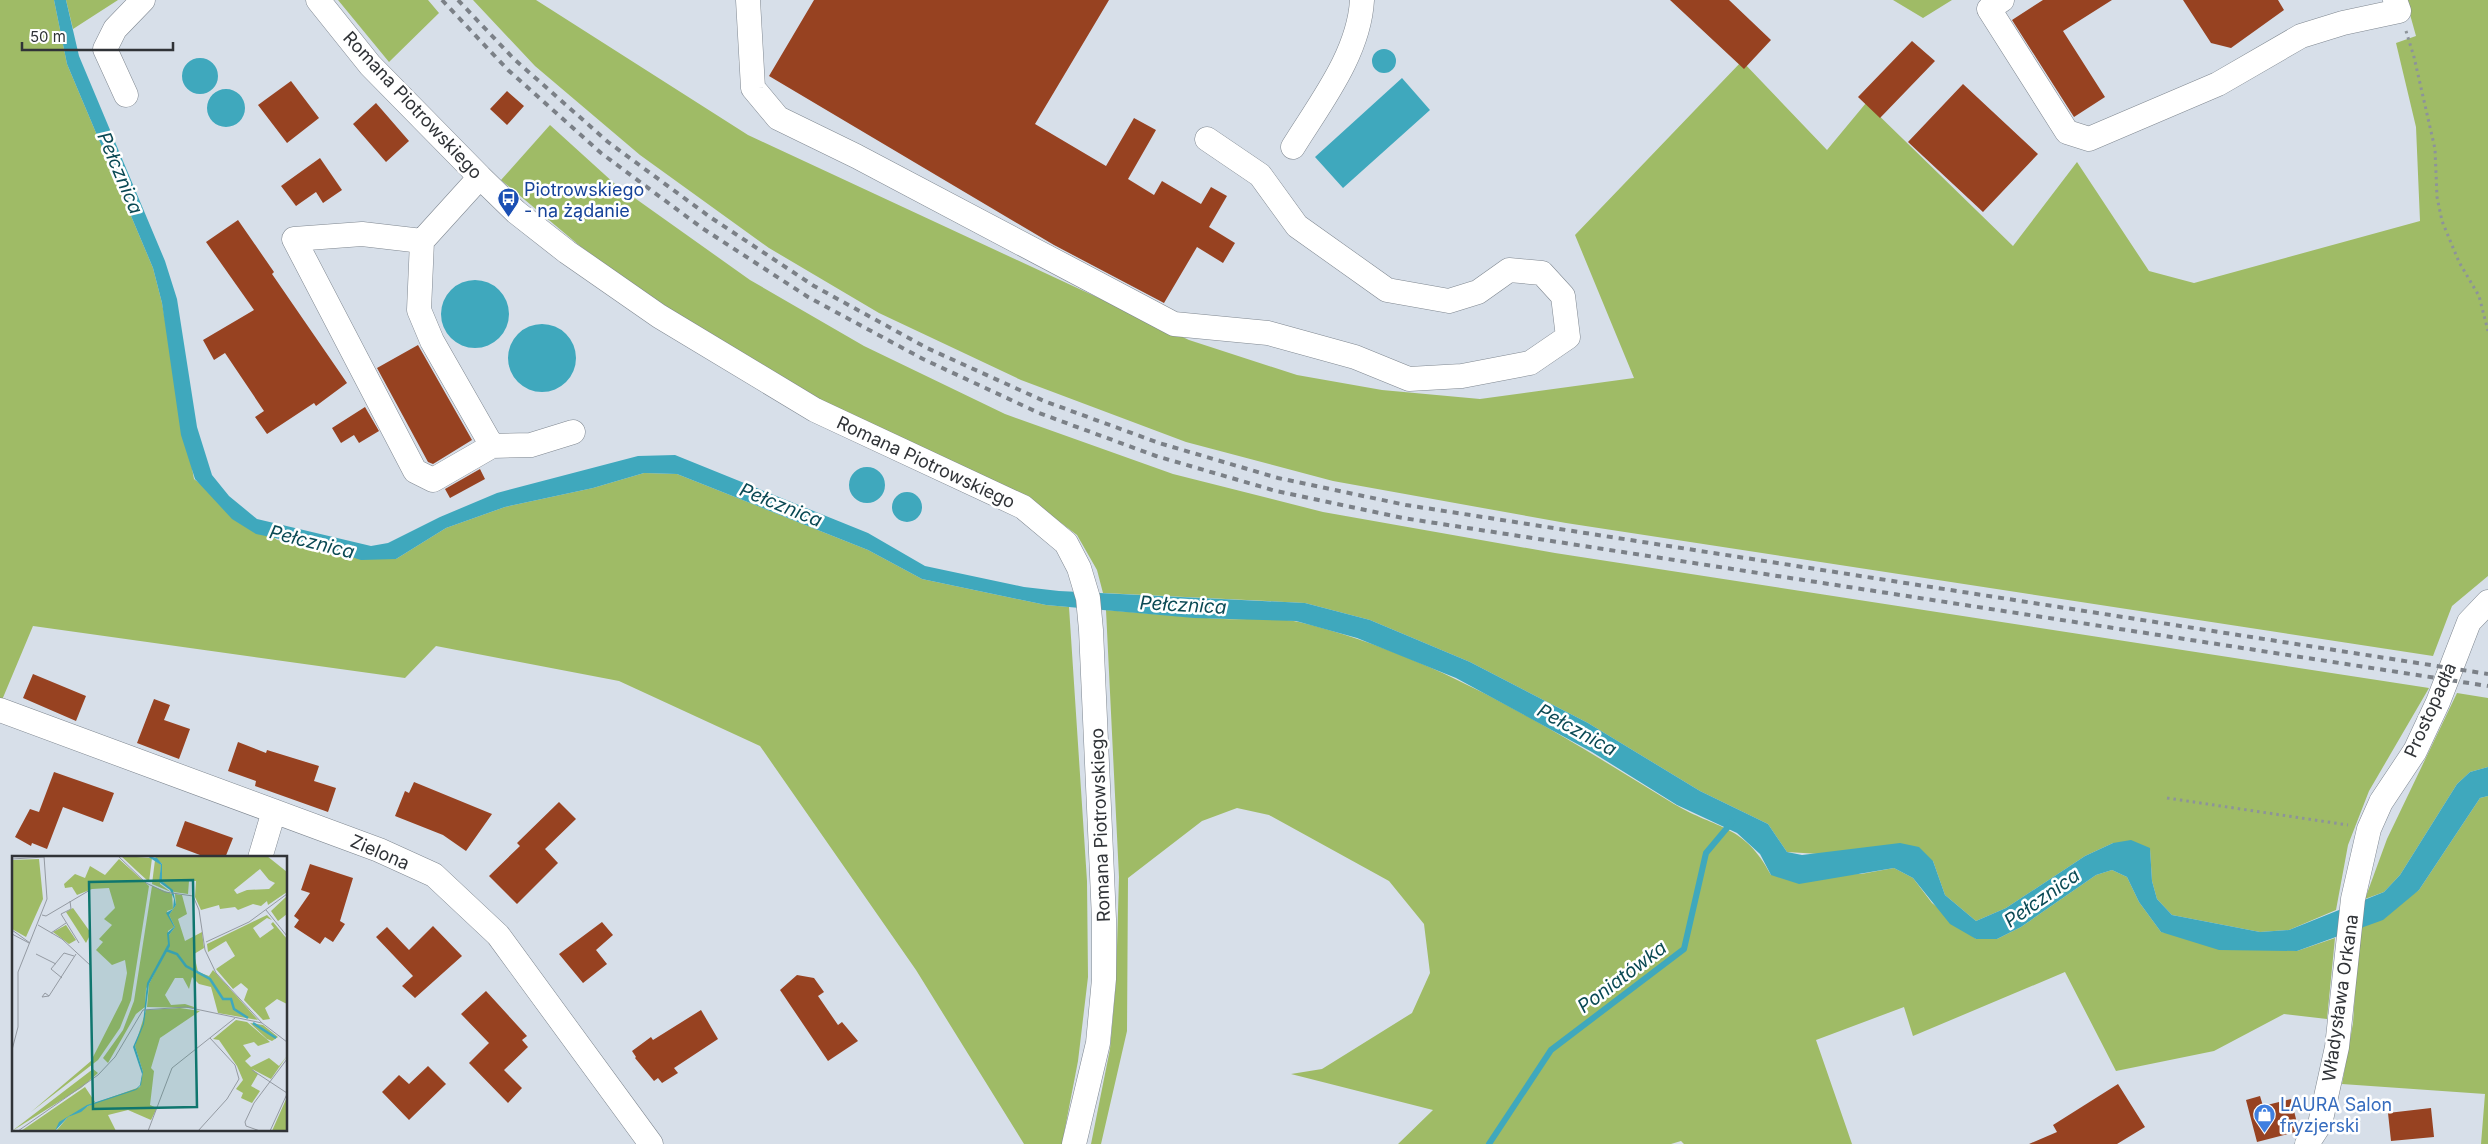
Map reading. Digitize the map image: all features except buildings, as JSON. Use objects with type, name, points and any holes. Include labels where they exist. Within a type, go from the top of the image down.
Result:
[{"type":"street","points":[[126,96],[105,49],[115,28],[143,0]]},
{"type":"street","name":"Romana Piotrowskiego","points":[[318,0],[370,65],[480,177],[516,212],[567,252],[659,316],[815,410],[1023,506],[1066,544],[1079,568],[1088,598],[1104,919],[1104,979],[1098,1043],[1074,1144]]},
{"type":"street","points":[[748,0],[753,88],[778,118],[856,156],[1174,324],[1268,333],[1355,356],[1409,379],[1462,376],[1530,363],[1568,337],[1563,296],[1542,274],[1509,270],[1478,292],[1449,301],[1387,290],[1297,226],[1260,175],[1207,139]]},
{"type":"street","points":[[1293,147],[1343,64],[1361,15],[1362,0]]},
{"type":"street","points":[[2002,0],[1989,9],[1994,17],[2067,132],[2089,139],[2218,84],[2301,36],[2397,6]]},
{"type":"street","points":[[480,177],[422,241],[419,310],[432,341],[492,446]]},
{"type":"street","points":[[422,241],[362,234],[294,239],[415,471],[433,480],[492,446],[531,445],[573,432]]},
{"type":"street","name":"Prostopadła","points":[[2356,888],[2369,829],[2381,802],[2415,751],[2438,702],[2469,622],[2488,602]]},
{"type":"street","name":"Zielona","points":[[0,710],[379,850],[434,875],[498,935],[650,1144]]},
{"type":"street","points":[[261,856],[274,811]]},
{"type":"street","name":"Władysława Orkana","points":[[2307,1144],[2320,1124],[2337,1047],[2348,939],[2356,888]]},
{"type":"path","points":[[2397,6],[2414,57],[2435,149],[2437,197],[2442,220],[2459,262],[2479,296],[2488,331]]},
{"type":"path","points":[[2167,798],[2369,829]]},
{"type":"green space","points":[[0,0],[54,0],[67,64],[153,268],[162,303],[194,479],[277,540],[396,559],[446,528],[505,507],[593,488],[644,473],[677,474],[868,550],[922,579],[1046,605],[1069,607],[1087,881],[1088,977],[1078,1061],[1062,1144],[1024,1144],[916,970],[760,746],[619,681],[436,646],[405,678],[33,626],[2,700],[0,699]]},
{"type":"green space","points":[[66,0],[118,0],[73,29]]},
{"type":"green space","points":[[338,0],[428,0],[439,13],[389,62]]},
{"type":"green space","points":[[473,0],[536,0],[748,135],[1189,340],[1297,375],[1382,390],[1480,399],[1634,378],[1575,235],[1742,61],[1827,150],[1866,103],[2013,246],[2077,162],[2149,271],[2194,283],[2420,221],[2416,127],[2396,43],[2416,36],[2406,0],[2488,0],[2488,576],[2452,606],[2433,656],[1566,523],[1333,481],[1186,442],[1021,380],[879,313],[769,248],[640,155],[535,66]]},
{"type":"green space","points":[[1893,0],[1952,0],[1923,18]]},
{"type":"green space","points":[[550,125],[615,184],[750,280],[864,346],[1005,414],[1173,474],[1323,512],[1555,553],[2429,688],[2369,791],[2348,845],[2336,910],[2289,930],[2260,932],[2172,915],[2157,899],[2152,881],[2150,849],[2113,843],[2085,856],[2006,908],[1976,921],[1945,895],[1933,861],[1787,852],[1768,824],[1700,791],[1588,723],[1470,662],[1370,620],[1305,603],[1103,593],[1097,570],[1077,535],[1027,497],[820,401],[665,308],[580,246],[501,180]]},
{"type":"green space","points":[[1106,610],[1223,619],[1290,620],[1350,636],[1399,654],[1493,698],[1584,749],[1674,804],[1729,830],[1751,846],[1771,875],[1861,874],[1894,868],[1913,878],[1932,903],[1976,939],[1997,939],[2021,927],[2096,875],[2112,870],[2127,877],[2139,902],[2161,932],[2297,951],[2335,938],[2327,1019],[2284,1014],[2214,1051],[2116,1071],[2065,972],[1913,1036],[1904,1007],[1816,1040],[1852,1144],[1684,1144],[1681,1141],[1671,1144],[1398,1144],[1433,1110],[1291,1074],[1322,1069],[1412,1013],[1430,973],[1424,924],[1389,881],[1269,815],[1237,808],[1202,821],[1128,878],[1127,1031],[1101,1144],[1091,1144],[1110,1049],[1116,981],[1119,877]]},
{"type":"green space","points":[[2457,693],[2488,698],[2488,767],[2470,772],[2457,784],[2400,875],[2384,892],[2365,899],[2387,839]]},
{"type":"green space","points":[[2488,796],[2488,1144],[2481,1144],[2485,1094],[2342,1084],[2353,1023],[2359,929],[2419,890],[2480,798]]},
{"type":"water","name":"Pełcznica","points":[[54,0],[66,0],[79,56],[165,261],[177,299],[197,427],[212,475],[229,496],[257,519],[371,546],[388,543],[440,517],[497,493],[638,456],[675,455],[868,533],[925,566],[1024,587],[1059,591],[1305,603],[1370,620],[1470,662],[1588,723],[1700,791],[1768,824],[1787,852],[1802,855],[1900,843],[1919,847],[1933,861],[1945,895],[1976,921],[2006,908],[2085,856],[2113,843],[2131,840],[2150,848],[2152,881],[2157,899],[2172,915],[2260,932],[2289,930],[2384,892],[2400,875],[2457,784],[2470,772],[2488,767],[2488,796],[2480,798],[2419,890],[2383,920],[2297,951],[2219,950],[2161,932],[2139,902],[2127,877],[2112,870],[2096,875],[2021,927],[1997,939],[1976,939],[1950,924],[1913,878],[1894,868],[1799,884],[1771,875],[1760,854],[1737,833],[1677,805],[1592,752],[1456,678],[1357,638],[1296,621],[1194,618],[1046,605],[922,579],[868,550],[677,474],[644,473],[593,488],[505,507],[446,528],[396,559],[361,560],[323,548],[256,534],[232,519],[195,479],[181,435],[162,303],[153,268],[67,64]]},
{"type":"water","points":[[1379,49],[1389,49],[1396,56],[1396,66],[1389,73],[1379,73],[1372,66],[1372,56]]},
{"type":"water","points":[[200,58],[207,59],[213,63],[217,69],[217,83],[213,89],[207,93],[200,94],[193,93],[187,89],[183,83],[182,76],[183,69],[187,63],[193,59]]},
{"type":"water","points":[[1402,78],[1430,110],[1343,188],[1315,157]]},
{"type":"water","points":[[226,89],[239,95],[245,108],[239,121],[226,127],[213,121],[207,108],[213,95]]},
{"type":"water","points":[[482,280],[494,286],[503,295],[509,307],[507,327],[499,338],[482,348],[468,348],[451,338],[443,327],[441,307],[451,290],[462,282]]},
{"type":"water","points":[[549,324],[561,330],[570,339],[576,351],[574,371],[566,382],[549,392],[535,392],[518,382],[510,371],[508,351],[518,334],[529,326]]},
{"type":"water","points":[[867,467],[874,468],[880,472],[884,478],[884,492],[880,498],[874,502],[867,503],[860,502],[854,498],[850,492],[849,485],[850,478],[854,472],[860,468]]},
{"type":"water","points":[[907,492],[918,496],[922,507],[918,518],[907,522],[896,518],[892,507],[896,496]]},
{"type":"waterway","name":"Poniatówka","points":[[1489,1144],[1551,1050],[1684,949],[1706,853],[1732,822]]},
{"type":"railway","points":[[442,0],[508,70],[601,153],[702,228],[808,297],[923,359],[1039,413],[1156,456],[1276,491],[1403,518],[2488,686]]},
{"type":"railway","points":[[458,0],[514,59],[608,142],[710,217],[814,286],[927,348],[1044,401],[1159,443],[1278,478],[1406,505],[2488,674]]},
{"type":"place","name":"Piotrowskiego - na żądanie","points":[[508,218]]},
{"type":"place","name":"LAURA Salon fryzjerski","points":[[2264,1133]]}]
